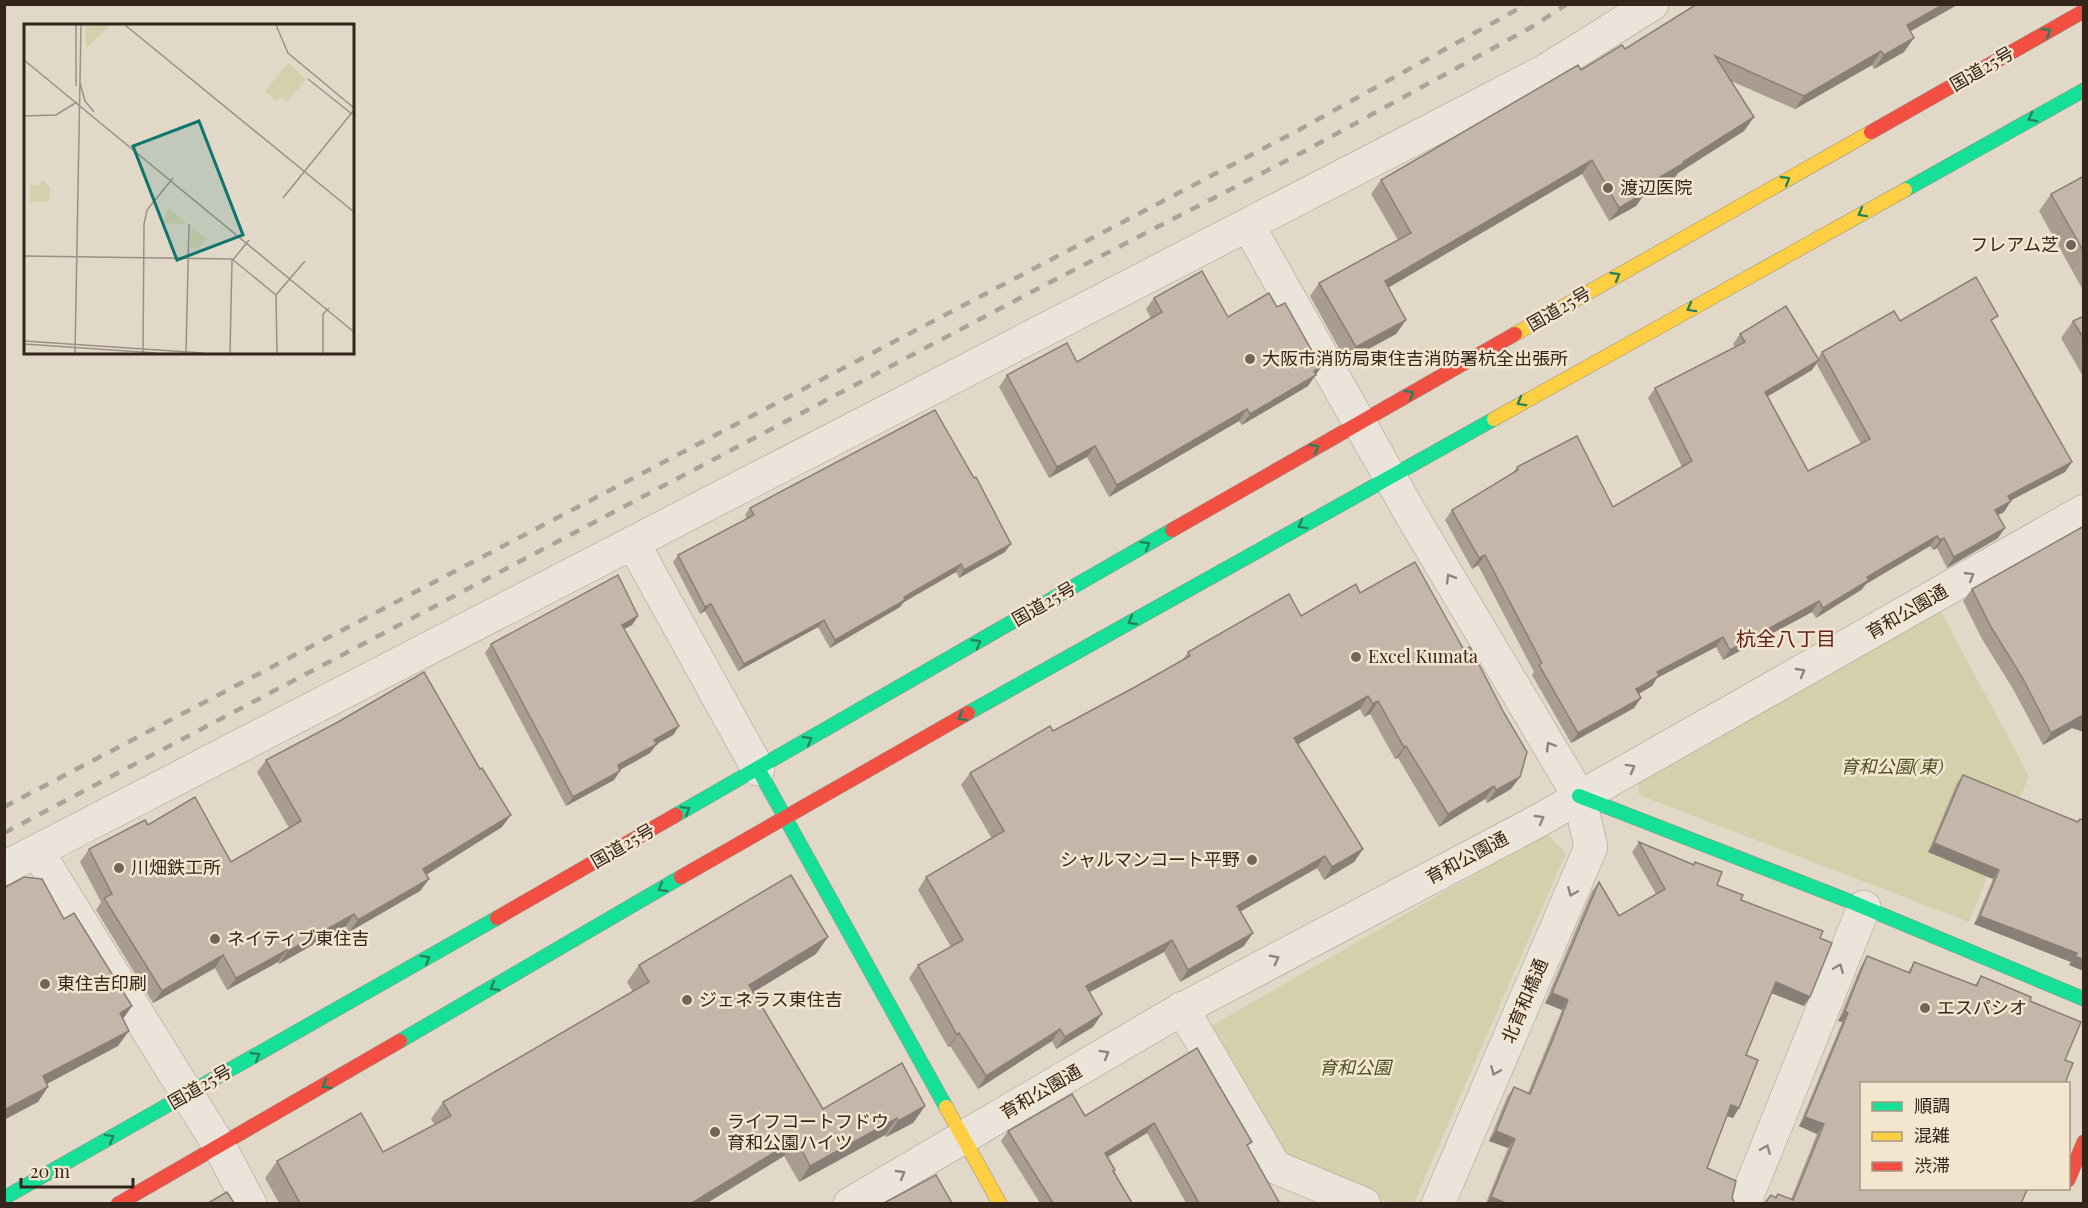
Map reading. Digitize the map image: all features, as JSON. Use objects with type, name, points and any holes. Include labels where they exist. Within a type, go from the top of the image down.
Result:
[{"type":"main road","name":"国道25号","points":[[4,1198],[758,769],[1359,422],[2084,11]]},
{"type":"main road","points":[[118,1203],[220,1147],[785,816],[1389,476],[2084,90]]},
{"type":"main road","points":[[758,769],[1000,1203]]},
{"type":"main road","points":[[1579,796],[1864,907],[2084,999]]},
{"type":"main road","points":[[2070,1175],[2084,1142]]},
{"type":"street","points":[[4,868],[1545,72],[1652,4]]},
{"type":"street","name":"北育和橋通","points":[[1248,225],[1389,476],[1579,796],[1591,847],[1438,1203]]},
{"type":"street","name":"育和公園通","points":[[850,1203],[1182,1008],[1538,821],[2084,511]]},
{"type":"street","points":[[633,543],[758,769]]},
{"type":"street","points":[[37,851],[220,1147],[250,1203]]},
{"type":"street","points":[[1744,1203],[1864,907]]},
{"type":"street","points":[[1182,1008],[1275,1167],[1364,1203]]},
{"type":"green space","name":"育和公園(東)","points":[[1939,608],[2029,776],[1969,922],[1639,795],[1638,776]]},
{"type":"green space","name":"育和公園","points":[[1546,833],[1566,853],[1414,1203],[1390,1203],[1283,1159],[1208,1028]]},
{"type":"building","points":[[1697,4],[1944,4],[1907,25],[1914,38],[1884,55],[1881,51],[1804,96],[1715,56],[1754,117],[1643,187],[1646,192],[1619,208],[1592,160],[1385,281],[1406,320],[1356,347],[1319,283],[1411,233],[1381,180],[1578,65],[1581,70],[1622,45],[1625,49]]},
{"type":"building","points":[[2084,176],[2084,252],[2051,194]]},
{"type":"building","points":[[1202,271],[1228,317],[1269,293],[1277,307],[1285,303],[1321,367],[1314,371],[1316,375],[1250,414],[1247,409],[1117,485],[1095,446],[1057,467],[1007,375],[1067,343],[1077,362],[1162,312],[1154,298]]},
{"type":"building","points":[[1976,277],[1998,316],[1991,320],[2072,462],[2008,496],[2011,501],[1995,510],[2005,528],[1954,557],[1944,538],[1940,540],[1937,536],[1867,577],[1869,580],[1823,608],[1819,601],[1730,650],[1723,637],[1657,672],[1659,676],[1636,689],[1641,698],[1578,733],[1539,665],[1542,663],[1485,555],[1479,558],[1452,510],[1518,470],[1517,467],[1577,436],[1613,507],[1692,461],[1655,388],[1745,342],[1740,334],[1786,306],[1819,360],[1765,392],[1808,471],[1870,439],[1822,352],[1894,311],[1900,321]]},
{"type":"building","points":[[2084,316],[2084,339],[2073,321]]},
{"type":"building","points":[[935,410],[974,478],[976,477],[1011,544],[964,570],[961,564],[904,597],[905,600],[835,640],[824,620],[744,664],[711,604],[705,607],[678,555],[754,515],[750,508]]},
{"type":"building","points":[[2084,526],[2084,717],[2081,716],[2051,733],[1972,589]]},
{"type":"building","points":[[1415,562],[1464,650],[1470,647],[1527,752],[1520,777],[1496,790],[1494,786],[1448,814],[1406,746],[1404,747],[1378,701],[1373,704],[1368,696],[1294,738],[1363,849],[1332,867],[1325,856],[1237,906],[1253,933],[1188,970],[1172,940],[1086,986],[1102,1014],[1065,1037],[1060,1029],[986,1076],[959,1033],[957,1035],[918,965],[963,940],[926,877],[1004,831],[970,773],[1050,726],[1053,731],[1135,687],[1190,656],[1188,652],[1289,594],[1301,616],[1356,584],[1360,593]]},
{"type":"building","points":[[618,575],[638,616],[622,625],[679,726],[654,740],[657,744],[618,765],[620,771],[573,797],[491,644]]},
{"type":"building","points":[[424,672],[480,769],[482,768],[511,815],[423,869],[429,879],[358,920],[354,914],[236,978],[223,955],[162,991],[104,898],[112,894],[89,849],[145,820],[148,825],[195,797],[231,862],[301,821],[266,760],[338,722]]},
{"type":"building","points":[[1963,775],[2078,822],[2080,819],[2084,820],[2084,960],[2075,956],[2077,953],[1980,916],[1999,870],[1934,843]]},
{"type":"building","points":[[1639,842],[1694,865],[1695,862],[1722,872],[1717,885],[1743,895],[1741,900],[1823,931],[1820,938],[1832,943],[1810,997],[1776,982],[1746,1055],[1758,1060],[1739,1108],[1731,1105],[1707,1168],[1736,1181],[1732,1198],[1735,1203],[1506,1203],[1491,1197],[1515,1139],[1496,1131],[1514,1087],[1530,1094],[1553,1039],[1568,1000],[1552,993],[1599,882],[1619,916],[1665,889]]},
{"type":"building","points":[[791,875],[828,937],[749,985],[823,1109],[902,1063],[925,1106],[898,1121],[897,1118],[810,1166],[796,1139],[692,1203],[300,1203],[277,1161],[361,1113],[383,1152],[451,1116],[443,1102],[649,982],[639,965]]},
{"type":"building","name":"東住吉印刷","points":[[24,877],[42,879],[64,919],[74,913],[132,1006],[120,1013],[129,1031],[43,1076],[48,1087],[4,1110],[4,888]]},
{"type":"building","points":[[1867,956],[1910,973],[1914,962],[1977,986],[1981,976],[2031,997],[2030,1001],[2081,1022],[2065,1060],[2073,1063],[2065,1082],[1860,1082],[1860,1190],[2027,1190],[2021,1203],[1765,1203],[1771,1195],[1776,1198],[1778,1194],[1793,1200],[1824,1124],[1805,1117],[1848,1013],[1845,1011]]},
{"type":"building","points":[[1197,1048],[1252,1142],[1247,1145],[1279,1202],[1282,1203],[1199,1203],[1154,1123],[1105,1153],[1132,1203],[1053,1203],[1008,1131],[1072,1094],[1085,1116]]},
{"type":"building","points":[[936,1175],[952,1203],[884,1203]]},
{"type":"building","points":[[227,1192],[234,1203],[208,1203]]},
{"type":"railway","points":[[4,807],[1295,132],[1527,4]]},
{"type":"railway","points":[[4,833],[1043,286],[1303,152],[1530,28],[1567,4]]},
{"type":"traffic: fast","points":[[1905,190],[2084,90]]},
{"type":"traffic: fast","points":[[968,713],[1494,419]]},
{"type":"traffic: fast","points":[[676,815],[1172,530]]},
{"type":"traffic: fast","points":[[758,769],[946,1107]]},
{"type":"traffic: fast","points":[[1579,796],[1849,901],[2084,999]]},
{"type":"traffic: fast","points":[[400,1041],[681,877]]},
{"type":"traffic: fast","points":[[4,1198],[497,918]]},
{"type":"traffic: slow","points":[[1515,334],[1871,132]]},
{"type":"traffic: slow","points":[[1494,419],[1905,190]]},
{"type":"traffic: slow","points":[[946,1107],[1000,1204]]},
{"type":"traffic: jam","points":[[1871,132],[2084,11]]},
{"type":"traffic: jam","points":[[1172,530],[1515,334]]},
{"type":"traffic: jam","points":[[681,877],[968,713]]},
{"type":"traffic: jam","points":[[497,918],[676,815]]},
{"type":"traffic: jam","points":[[118,1204],[400,1041]]},
{"type":"traffic: jam","points":[[2070,1175],[2084,1142]]},
{"type":"place","name":"渡辺医院","points":[[1608,188]]},
{"type":"place","name":"フレアム芝","points":[[2071,245]]},
{"type":"place","name":"大阪市消防局東住吉消防署杭全出張所","points":[[1250,359]]},
{"type":"place","name":"Excel Kumata","points":[[1356,657]]},
{"type":"place","name":"シャルマンコート平野","points":[[1252,860]]},
{"type":"place","name":"川畑鉄工所","points":[[119,868]]},
{"type":"place","name":"ネイティブ東住吉","points":[[215,939]]},
{"type":"place","name":"東住吉印刷","points":[[45,984]]},
{"type":"place","name":"ジェネラス東住吉","points":[[687,1000]]},
{"type":"place","name":"エスパシオ","points":[[1925,1008]]},
{"type":"place","name":"ライフコートフドウ 育和公園ハイツ","points":[[715,1132]]},
{"type":"district","name":"杭全八丁目","points":[[1786,639]]}]
